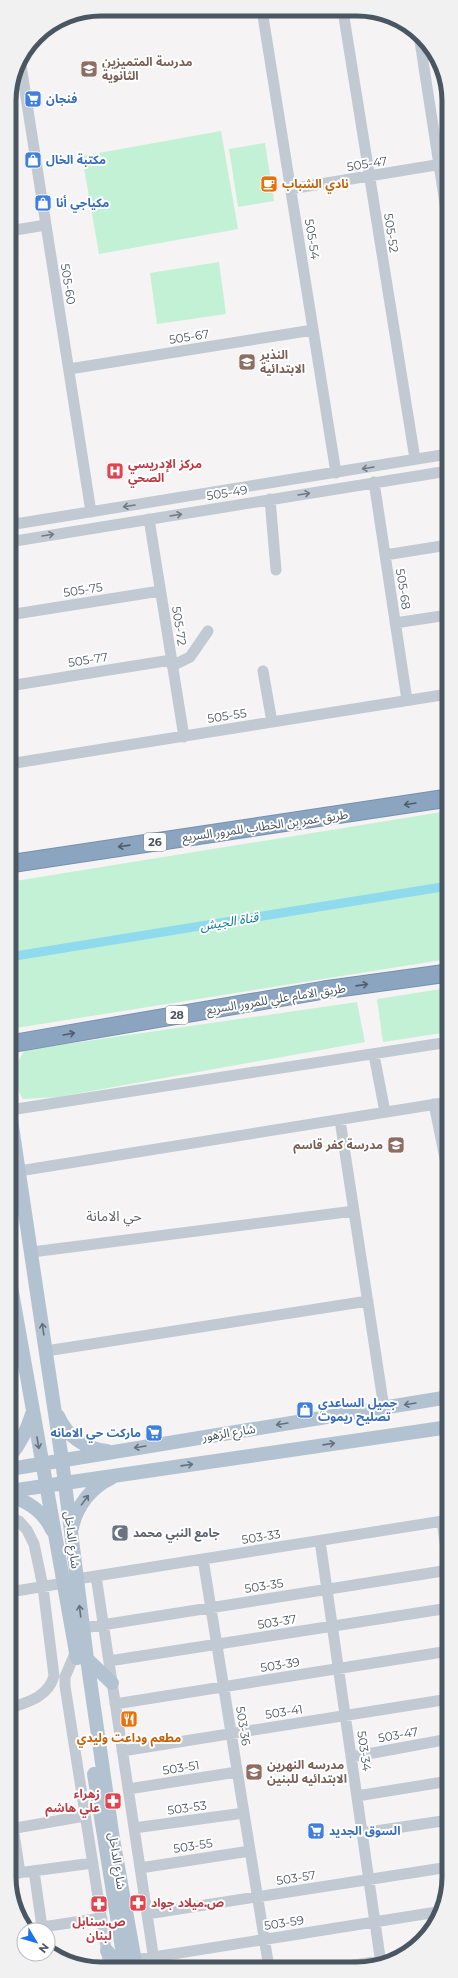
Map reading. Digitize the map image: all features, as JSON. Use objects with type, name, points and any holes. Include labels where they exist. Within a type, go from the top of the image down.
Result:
[{"type":"highway","name":"طريق عمر بن الخطاب للمرور السريع","points":[[16,863],[80,852],[301,821],[442,799]]},
{"type":"highway","name":"طريق الامام علي للمرور السريع","points":[[16,1043],[324,990],[442,974]]},
{"type":"main road","name":"شارع الداخل","points":[[16,1152],[65,1483],[71,1536],[70,1581],[81,1655],[100,1816],[131,1962]]},
{"type":"main road","name":"شارع الداخل","points":[[16,1324],[56,1538],[83,1628],[81,1655]]},
{"type":"main road","points":[[27,1381],[50,1377]]},
{"type":"main road","name":"شارع الزهور","points":[[16,1468],[442,1398]]},
{"type":"main road","points":[[54,1409],[61,1423],[71,1436],[99,1450],[115,1451]]},
{"type":"main road","points":[[16,1449],[27,1430],[33,1412]]},
{"type":"main road","points":[[16,1490],[442,1428]]},
{"type":"main road","points":[[71,1536],[73,1522],[85,1498],[95,1488],[118,1475]]},
{"type":"main road","points":[[16,1499],[31,1505],[42,1514],[56,1538]]},
{"type":"main road","points":[[81,1655],[112,1683]]},
{"type":"main road","points":[[107,1951],[117,1962]]},
{"type":"street","name":"505-54","points":[[263,16],[336,473]]},
{"type":"street","name":"505-52","points":[[344,16],[368,176],[415,459]]},
{"type":"street","points":[[421,46],[442,154]]},
{"type":"street","name":"505-60","points":[[22,70],[91,512]]},
{"type":"street","name":"505-47","points":[[290,189],[442,164]]},
{"type":"street","points":[[16,230],[46,225]]},
{"type":"street","name":"505-67","points":[[68,369],[313,330]]},
{"type":"street","name":"505-49","points":[[16,523],[442,455]]},
{"type":"street","points":[[392,464],[396,479]]},
{"type":"street","name":"505-49","points":[[16,541],[442,471]]},
{"type":"street","name":"505-68","points":[[374,482],[407,700]]},
{"type":"street","points":[[270,499],[276,570]]},
{"type":"street","name":"505-72","points":[[149,519],[184,736]]},
{"type":"street","points":[[385,555],[442,546]]},
{"type":"street","name":"505-75","points":[[16,614],[160,591]]},
{"type":"street","points":[[395,623],[442,616]]},
{"type":"street","name":"505-77","points":[[16,685],[172,663],[190,657],[208,631]]},
{"type":"street","points":[[263,671],[272,722]]},
{"type":"street","name":"505-55","points":[[16,763],[442,695]]},
{"type":"street","points":[[16,1109],[442,1043]]},
{"type":"street","points":[[374,1054],[385,1112]]},
{"type":"street","points":[[19,1171],[442,1103]]},
{"type":"street","points":[[434,1104],[442,1143]]},
{"type":"street","points":[[340,1120],[384,1408]]},
{"type":"street","points":[[32,1252],[354,1211]]},
{"type":"street","points":[[46,1351],[368,1301]]},
{"type":"street","points":[[16,1521],[27,1530],[34,1544],[43,1587],[54,1676],[52,1682],[44,1693],[32,1701],[16,1706]]},
{"type":"street","name":"503-33","points":[[16,1591],[96,1576],[442,1521]]},
{"type":"street","name":"503-34","points":[[320,1541],[380,1958]]},
{"type":"street","name":"503-36","points":[[203,1559],[268,1962]]},
{"type":"street","name":"503-35","points":[[83,1628],[442,1571]]},
{"type":"street","points":[[96,1576],[154,1962]]},
{"type":"street","name":"503-37","points":[[109,1661],[442,1609]]},
{"type":"street","name":"503-39","points":[[115,1704],[442,1652]]},
{"type":"street","points":[[81,1655],[65,1677],[64,1686],[108,1962]]},
{"type":"street","points":[[52,1682],[65,1677]]},
{"type":"street","name":"503-41","points":[[122,1751],[442,1700]]},
{"type":"street","name":"503-47","points":[[351,1757],[442,1740]]},
{"type":"street","name":"503-51","points":[[128,1789],[237,1772]]},
{"type":"street","points":[[357,1796],[442,1782]]},
{"type":"street","name":"503-53","points":[[134,1828],[244,1813]]},
{"type":"street","points":[[16,1827],[85,1816]]},
{"type":"street","points":[[362,1833],[442,1821]]},
{"type":"street","name":"503-55","points":[[140,1868],[250,1851]]},
{"type":"street","points":[[16,1874],[93,1863]]},
{"type":"street","name":"503-57","points":[[147,1914],[442,1868]]},
{"type":"street","points":[[34,1871],[41,1922]]},
{"type":"street","name":"503-59","points":[[154,1962],[264,1939],[434,1912]]},
{"type":"street","points":[[56,1925],[102,1918]]},
{"type":"green space","points":[[221,131],[238,229],[99,254],[82,156]]},
{"type":"green space","points":[[265,143],[274,201],[238,207],[229,149]]},
{"type":"green space","points":[[219,262],[226,314],[157,324],[150,273]]},
{"type":"green space","points":[[442,812],[442,960],[16,1028],[16,881]]},
{"type":"green space","points":[[442,989],[442,1033],[383,1042],[377,999]]},
{"type":"green space","points":[[357,1002],[365,1042],[58,1097],[23,1099],[17,1086],[16,1068],[25,1050]]},
{"type":"waterway","name":"قناة الجيش","points":[[16,956],[442,887]]},
{"type":"place","name":"مدرسة المتميزين الثانوية","points":[[89,69]]},
{"type":"place","name":"فنجان","points":[[33,99]]},
{"type":"place","name":"مكتبة الخال","points":[[33,160]]},
{"type":"place","name":"نادي الشباب","points":[[269,184]]},
{"type":"place","name":"مكياجي أنا","points":[[43,203]]},
{"type":"place","name":"النذير الابتدائية","points":[[247,362]]},
{"type":"place","name":"مركز الإدريسي الصحي","points":[[115,471]]},
{"type":"place","name":"مدرسة كفر قاسم","points":[[396,1145]]},
{"type":"place","name":"جميل الساعدي تصليح ريموت","points":[[305,1410]]},
{"type":"place","name":"ماركت حي الامانه","points":[[154,1433]]},
{"type":"place","name":"جامع النبي محمد","points":[[120,1533]]},
{"type":"place","name":"مطعم وداعت وليدي","points":[[129,1719]]},
{"type":"place","name":"مدرسه النهرين الابتدائيه للبنين","points":[[254,1772]]},
{"type":"place","name":"زهراء علي هاشم","points":[[113,1801]]},
{"type":"place","name":"السوق الجديد","points":[[316,1831]]},
{"type":"place","name":"ص.ميلاد جواد","points":[[138,1903]]},
{"type":"place","name":"ص.سنابل لبنان","points":[[99,1904]]},
{"type":"district","name":"حي الامانة","points":[[114,1216]]}]
